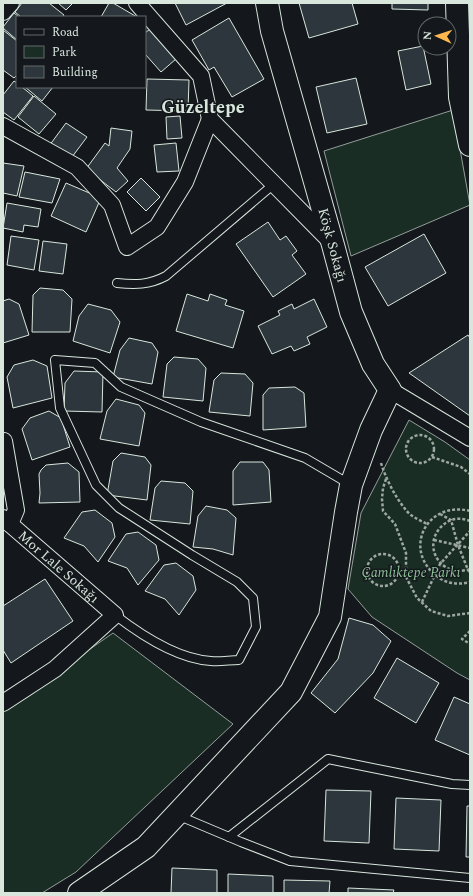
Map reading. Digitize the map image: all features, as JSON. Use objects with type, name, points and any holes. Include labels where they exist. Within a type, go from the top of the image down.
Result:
[{"type":"street","points":[[3,12],[11,3]]},
{"type":"street","points":[[138,3],[201,76],[210,119],[333,245]]},
{"type":"street","name":"Köşk Sokağı","points":[[267,3],[272,31],[351,312],[373,364],[390,390],[470,438]]},
{"type":"street","points":[[457,3],[460,97],[470,145]]},
{"type":"street","points":[[3,126],[77,167],[112,205],[127,247],[158,226],[185,182],[210,119]]},
{"type":"street","points":[[79,893],[146,847],[291,692],[330,617],[351,485],[370,430],[390,390]]},
{"type":"street","points":[[3,438],[16,510],[7,521]]},
{"type":"street","name":"Mor Lale Sokağı","points":[[7,521],[115,615]]},
{"type":"street","points":[[3,703],[56,669],[115,615]]},
{"type":"lane","points":[[117,283],[142,284],[158,280],[166,276],[274,184]]},
{"type":"lane","points":[[115,615],[140,634],[180,654],[211,662],[239,660],[256,627],[253,598],[237,582],[119,508],[96,485],[60,408],[55,360],[95,363],[121,387],[201,422],[305,458],[351,485]]},
{"type":"lane","points":[[229,837],[328,760],[452,784],[470,785]]},
{"type":"lane","points":[[177,814],[229,837],[290,861],[470,878]]},
{"type":"path","points":[[416,435],[426,436],[430,439],[434,445],[432,457],[425,463],[419,464],[409,459],[405,452],[410,438],[416,435]]},
{"type":"path","points":[[432,457],[461,467],[470,474]]},
{"type":"path","points":[[380,458],[386,479],[406,511],[415,518],[427,524]]},
{"type":"path","points":[[386,479],[382,499],[384,511],[395,524],[406,553],[406,577],[417,598],[431,611],[448,616],[469,614],[470,618]]},
{"type":"path","points":[[470,511],[460,508],[452,509],[433,518],[427,524],[421,537],[420,552],[426,566],[442,581],[456,584],[470,582]]},
{"type":"path","points":[[440,514],[451,520],[458,545],[469,570],[458,571],[449,569],[440,564],[434,553],[435,534],[442,526],[451,520],[461,519],[470,521]]},
{"type":"path","points":[[422,602],[440,564],[470,531]]},
{"type":"path","points":[[434,540],[470,548]]},
{"type":"path","points":[[384,553],[390,555],[396,559],[399,565],[400,571],[398,578],[389,586],[376,585],[371,581],[367,574],[366,569],[368,563],[378,554],[384,553]]},
{"type":"path","points":[[399,565],[406,564]]},
{"type":"path","points":[[470,631],[462,640],[470,644]]},
{"type":"green space","points":[[453,110],[470,205],[351,256],[324,151]]},
{"type":"green space","name":"Çamlıktepe Parkı","points":[[409,420],[445,442],[470,460],[470,680],[372,617],[348,589],[361,513]]},
{"type":"green space","points":[[113,633],[233,724],[76,872],[42,893],[3,893],[3,710]]},
{"type":"building","points":[[22,3],[49,3],[64,15],[20,16],[15,12]]},
{"type":"building","points":[[58,3],[73,3],[66,10]]},
{"type":"building","points":[[109,3],[113,3],[135,16],[102,16]]},
{"type":"building","points":[[175,3],[227,3],[186,25]]},
{"type":"building","points":[[299,3],[352,3],[358,24],[309,38]]},
{"type":"building","points":[[392,3],[428,3],[428,10],[392,9]]},
{"type":"building","points":[[14,13],[18,16],[16,16],[16,39],[3,27]]},
{"type":"building","points":[[229,18],[264,79],[232,97],[214,67],[209,70],[192,40]]},
{"type":"building","points":[[150,29],[176,59],[161,72],[146,55],[146,32]]},
{"type":"building","points":[[3,30],[16,40],[16,76],[14,78],[3,70]]},
{"type":"building","points":[[417,47],[417,56],[425,56],[431,84],[406,90],[398,51]]},
{"type":"building","points":[[356,78],[367,124],[327,133],[316,87]]},
{"type":"building","points":[[147,79],[189,80],[188,111],[146,110]]},
{"type":"building","points":[[14,81],[16,82],[16,88],[23,88],[33,96],[14,120],[3,112],[3,95]]},
{"type":"building","points":[[26,88],[52,88],[42,101]]},
{"type":"building","points":[[34,96],[56,114],[39,134],[18,117]]},
{"type":"building","points":[[180,116],[182,138],[167,139],[166,117]]},
{"type":"building","points":[[66,123],[87,137],[69,161],[49,146]]},
{"type":"building","points":[[111,128],[132,131],[130,149],[117,168],[128,181],[116,192],[86,169],[105,143],[109,146]]},
{"type":"building","points":[[176,143],[179,171],[157,172],[154,145]]},
{"type":"building","points":[[3,163],[24,166],[17,196],[3,193]]},
{"type":"building","points":[[25,172],[60,179],[52,203],[19,197]]},
{"type":"building","points":[[141,178],[160,197],[146,211],[127,192]]},
{"type":"building","points":[[66,183],[101,198],[86,232],[51,216]]},
{"type":"building","points":[[7,203],[41,209],[38,227],[24,225],[23,232],[3,228]]},
{"type":"building","points":[[268,222],[280,240],[286,236],[297,251],[292,255],[306,274],[273,297],[236,244]]},
{"type":"building","points":[[424,234],[446,273],[388,306],[365,267]]},
{"type":"building","points":[[11,236],[39,240],[34,270],[7,265]]},
{"type":"building","points":[[43,241],[67,244],[63,274],[39,271]]},
{"type":"building","points":[[40,288],[63,290],[72,299],[70,332],[32,332],[33,295]]},
{"type":"building","points":[[187,294],[208,301],[210,294],[227,300],[225,305],[244,311],[233,348],[176,331]]},
{"type":"building","points":[[9,299],[19,304],[29,335],[3,343],[3,301]]},
{"type":"building","points":[[314,299],[327,327],[307,337],[310,344],[294,351],[291,346],[272,354],[258,326],[280,315],[278,311],[292,304],[294,309]]},
{"type":"building","points":[[88,304],[111,310],[120,322],[110,353],[73,341],[79,316]]},
{"type":"building","points":[[468,335],[470,338],[470,416],[409,373]]},
{"type":"building","points":[[129,338],[152,343],[158,352],[152,384],[113,377],[120,350]]},
{"type":"building","points":[[174,357],[198,359],[206,368],[203,401],[163,397],[167,364]]},
{"type":"building","points":[[33,360],[47,366],[52,398],[13,408],[7,377],[14,365]]},
{"type":"building","points":[[74,371],[103,372],[102,412],[64,411],[65,383]]},
{"type":"building","points":[[221,373],[245,374],[253,383],[250,416],[209,412],[214,380]]},
{"type":"building","points":[[295,387],[304,393],[306,427],[263,430],[263,395],[269,388]]},
{"type":"building","points":[[116,399],[139,405],[145,413],[139,446],[100,439],[107,411]]},
{"type":"building","points":[[49,411],[61,418],[70,447],[32,460],[22,429],[30,418]]},
{"type":"building","points":[[121,453],[145,457],[151,465],[147,500],[107,495],[113,461]]},
{"type":"building","points":[[240,462],[263,462],[269,470],[271,502],[233,505],[233,471]]},
{"type":"building","points":[[68,463],[79,472],[80,502],[39,503],[39,474],[41,470],[46,465]]},
{"type":"building","points":[[161,481],[185,483],[193,491],[190,524],[150,520],[155,488]]},
{"type":"building","points":[[206,506],[227,510],[236,518],[233,555],[213,549],[193,547],[198,516]]},
{"type":"building","points":[[95,510],[112,523],[115,537],[98,562],[84,546],[64,538],[82,512]]},
{"type":"building","points":[[138,532],[156,545],[159,560],[138,585],[127,568],[108,561],[126,534]]},
{"type":"building","points":[[176,563],[193,576],[196,590],[179,615],[165,599],[145,591],[164,565]]},
{"type":"building","points":[[45,579],[73,621],[11,663],[3,650],[3,606]]},
{"type":"building","points":[[349,618],[373,625],[391,641],[373,673],[335,713],[311,693],[338,659]]},
{"type":"building","points":[[397,658],[439,683],[416,723],[374,698]]},
{"type":"building","points":[[454,697],[470,704],[470,755],[435,740]]},
{"type":"building","points":[[326,790],[371,791],[369,843],[324,841]]},
{"type":"building","points":[[396,798],[441,800],[439,851],[394,849]]},
{"type":"building","points":[[467,806],[470,806],[470,857],[466,857]]},
{"type":"building","points":[[172,868],[217,870],[217,893],[171,893]]},
{"type":"building","points":[[228,874],[273,876],[273,893],[228,893]]},
{"type":"building","points":[[284,880],[330,881],[329,893],[284,893]]},
{"type":"building","points":[[348,888],[394,890],[393,893],[348,893]]},
{"type":"district","name":"Güzeltepe","points":[[203,107]]}]
